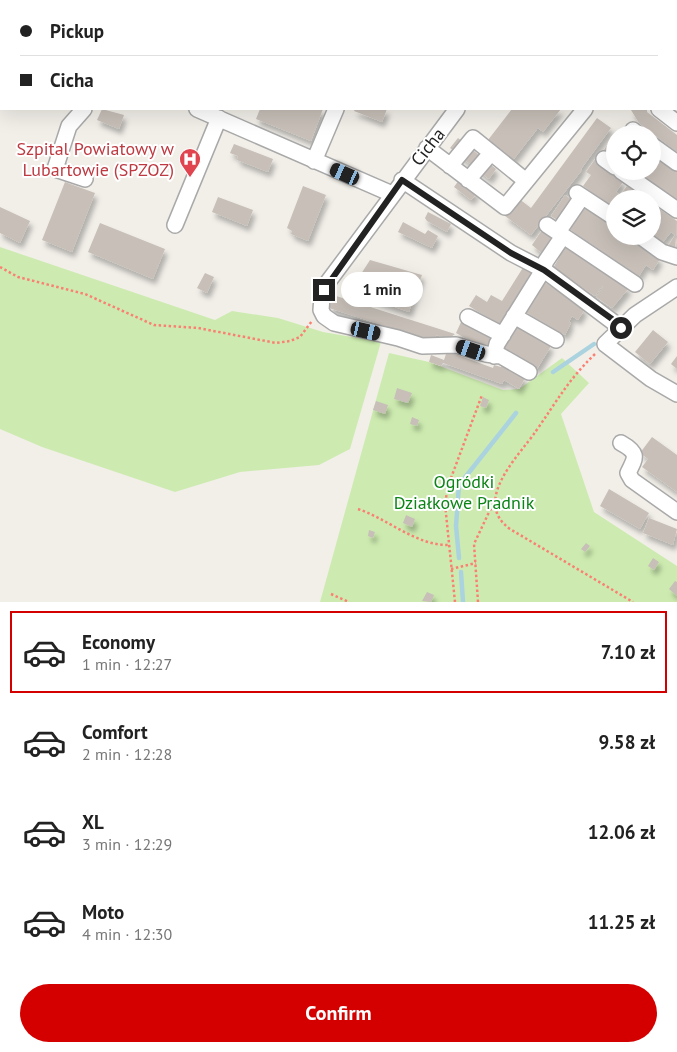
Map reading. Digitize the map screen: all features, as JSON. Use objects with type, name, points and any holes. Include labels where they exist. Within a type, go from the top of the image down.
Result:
[{"type":"street","points":[[83,110],[69,126],[55,169],[85,179]]},
{"type":"street","points":[[199,110],[392,194]]},
{"type":"street","points":[[314,161],[336,110]]},
{"type":"street","name":"Cicha","points":[[321,310],[322,297],[328,282],[402,180],[456,110]]},
{"type":"street","points":[[427,148],[505,207],[584,110]]},
{"type":"street","points":[[661,110],[677,123]]},
{"type":"street","points":[[175,225],[219,118]]},
{"type":"street","points":[[458,172],[473,138],[526,180]]},
{"type":"street","points":[[458,172],[486,148]]},
{"type":"street","points":[[661,151],[677,163]]},
{"type":"street","points":[[402,180],[511,253],[543,270],[612,319],[621,328]]},
{"type":"street","points":[[634,180],[677,210]]},
{"type":"street","points":[[494,356],[503,335],[543,270],[556,231],[580,195],[606,212]]},
{"type":"street","points":[[556,231],[636,284]]},
{"type":"street","points":[[652,245],[662,252],[677,257]]},
{"type":"street","points":[[677,287],[635,315],[605,344],[651,379],[677,394]]},
{"type":"street","points":[[321,310],[324,316],[334,324],[398,338],[422,346],[456,344],[494,356],[501,356],[528,372]]},
{"type":"street","points":[[468,316],[503,335]]},
{"type":"street","points":[[514,316],[556,340]]},
{"type":"street","points":[[620,443],[630,449],[635,457],[628,473],[632,480],[677,512]]},
{"type":"path","points":[[0,268],[18,277],[85,294],[154,324],[198,328],[276,343],[300,337],[321,310]]},
{"type":"path","points":[[605,344],[577,371],[557,397],[536,431],[514,459],[496,492],[495,506],[496,515],[503,524],[633,602]]},
{"type":"path","points":[[455,602],[445,515],[448,486],[482,395]]},
{"type":"path","points":[[478,602],[474,544],[495,506]]},
{"type":"path","points":[[358,509],[375,515],[431,543],[449,545]]},
{"type":"path","points":[[451,568],[476,563]]},
{"type":"path","points":[[331,594],[349,602]]},
{"type":"green space","points":[[0,247],[215,320],[232,311],[278,318],[323,332],[381,342],[350,449],[319,465],[240,472],[175,492],[42,447],[0,429]]},
{"type":"green space","name":"Ogródki Działkowe Pradnik","points":[[389,353],[429,362],[503,390],[519,389],[562,358],[589,383],[561,414],[594,512],[677,566],[677,602],[320,602]]},
{"type":"building","points":[[102,110],[124,115],[119,129],[97,120]]},
{"type":"building","points":[[260,110],[323,110],[311,141],[256,119]]},
{"type":"building","points":[[354,110],[387,110],[382,122]]},
{"type":"building","points":[[511,110],[560,110],[543,132],[538,128],[513,160],[488,140]]},
{"type":"building","points":[[631,110],[647,110],[647,112],[677,135],[677,152],[661,140],[661,125],[642,125]]},
{"type":"building","points":[[597,118],[607,125],[606,135],[582,170],[531,235],[505,216],[518,198],[531,208]]},
{"type":"building","points":[[458,138],[496,169],[489,179],[450,148]]},
{"type":"building","points":[[234,144],[273,159],[268,172],[237,160],[238,156],[230,153]]},
{"type":"building","points":[[596,158],[598,160],[596,163],[606,170],[606,180],[620,180],[623,182],[617,190],[606,190],[606,202],[583,186],[591,175],[586,172]]},
{"type":"building","points":[[661,160],[677,171],[677,201],[647,180],[661,180]]},
{"type":"building","points":[[459,180],[477,193],[471,200],[454,187]]},
{"type":"building","points":[[65,182],[95,193],[72,252],[42,240]]},
{"type":"building","points":[[303,186],[326,195],[308,241],[291,234],[292,231],[287,228]]},
{"type":"building","points":[[627,186],[633,190],[624,190]]},
{"type":"building","points":[[565,195],[574,201],[560,222],[551,216]]},
{"type":"building","points":[[218,197],[253,210],[247,226],[212,212]]},
{"type":"building","points":[[583,206],[606,222],[606,245],[640,245],[660,259],[653,270],[646,265],[639,276],[568,228]]},
{"type":"building","points":[[0,207],[30,221],[20,243],[0,233]]},
{"type":"building","points":[[661,210],[677,221],[675,251],[668,246],[675,235],[671,232],[663,242],[661,241]]},
{"type":"building","points":[[428,212],[451,224],[447,232],[427,221],[425,218]]},
{"type":"building","points":[[403,222],[425,234],[428,230],[438,236],[432,248],[398,232]]},
{"type":"building","points":[[100,223],[165,249],[153,279],[88,252]]},
{"type":"building","points":[[542,230],[555,239],[544,255],[532,245]]},
{"type":"building","points":[[562,244],[629,288],[612,308],[596,297],[602,286],[595,296],[553,268],[559,258],[555,255]]},
{"type":"building","points":[[370,260],[422,275],[409,312],[350,291]]},
{"type":"building","points":[[524,266],[535,272],[502,326],[469,306],[476,295],[487,302],[491,295],[502,301]]},
{"type":"building","points":[[205,273],[214,277],[207,293],[197,288]]},
{"type":"building","points":[[543,281],[585,309],[578,320],[572,316],[565,335],[524,311],[530,299],[534,301],[538,294],[535,293]]},
{"type":"building","points":[[333,295],[455,334],[448,339],[436,335],[435,340],[422,338],[329,308]]},
{"type":"building","points":[[462,320],[492,337],[485,349],[456,333]]},
{"type":"building","points":[[514,324],[551,346],[537,369],[500,347]]},
{"type":"building","points":[[653,330],[668,342],[650,364],[635,352]]},
{"type":"building","points":[[447,351],[493,368],[494,365],[501,367],[502,364],[525,378],[519,389],[504,380],[502,384],[443,363],[441,366],[429,362],[431,355],[444,360]]},
{"type":"building","points":[[677,356],[677,369],[671,364]]},
{"type":"building","points":[[397,388],[412,393],[408,403],[394,399]]},
{"type":"building","points":[[483,397],[489,400],[486,408],[480,406]]},
{"type":"building","points":[[376,401],[388,405],[385,414],[373,410]]},
{"type":"building","points":[[412,417],[419,420],[417,426],[410,424]]},
{"type":"building","points":[[652,437],[677,455],[677,492],[642,467],[648,459],[640,453]]},
{"type":"building","points":[[609,489],[649,513],[640,529],[600,506]]},
{"type":"building","points":[[406,515],[415,519],[412,527],[403,523]]},
{"type":"building","points":[[649,518],[677,529],[673,545],[643,533]]},
{"type":"building","points":[[369,530],[375,532],[373,538],[368,536]]},
{"type":"building","points":[[586,543],[590,546],[585,552],[581,549]]},
{"type":"building","points":[[653,558],[659,562],[654,570],[648,566]]},
{"type":"building","points":[[675,581],[677,582],[677,596],[669,589]]},
{"type":"building","points":[[427,592],[434,595],[431,602],[422,601]]},
{"type":"waterway","points":[[553,372],[594,344]]},
{"type":"waterway","points":[[459,558],[456,526],[459,485],[516,413]]},
{"type":"waterway","points":[[461,572],[463,602]]},
{"type":"place","name":"Szpital Powiatowy w Lubartowie (SPZOZ)","points":[[190,178]]},
{"type":"route","points":[[324,290],[402,180],[466,221],[511,253],[544,270],[612,319],[621,328]]}]
